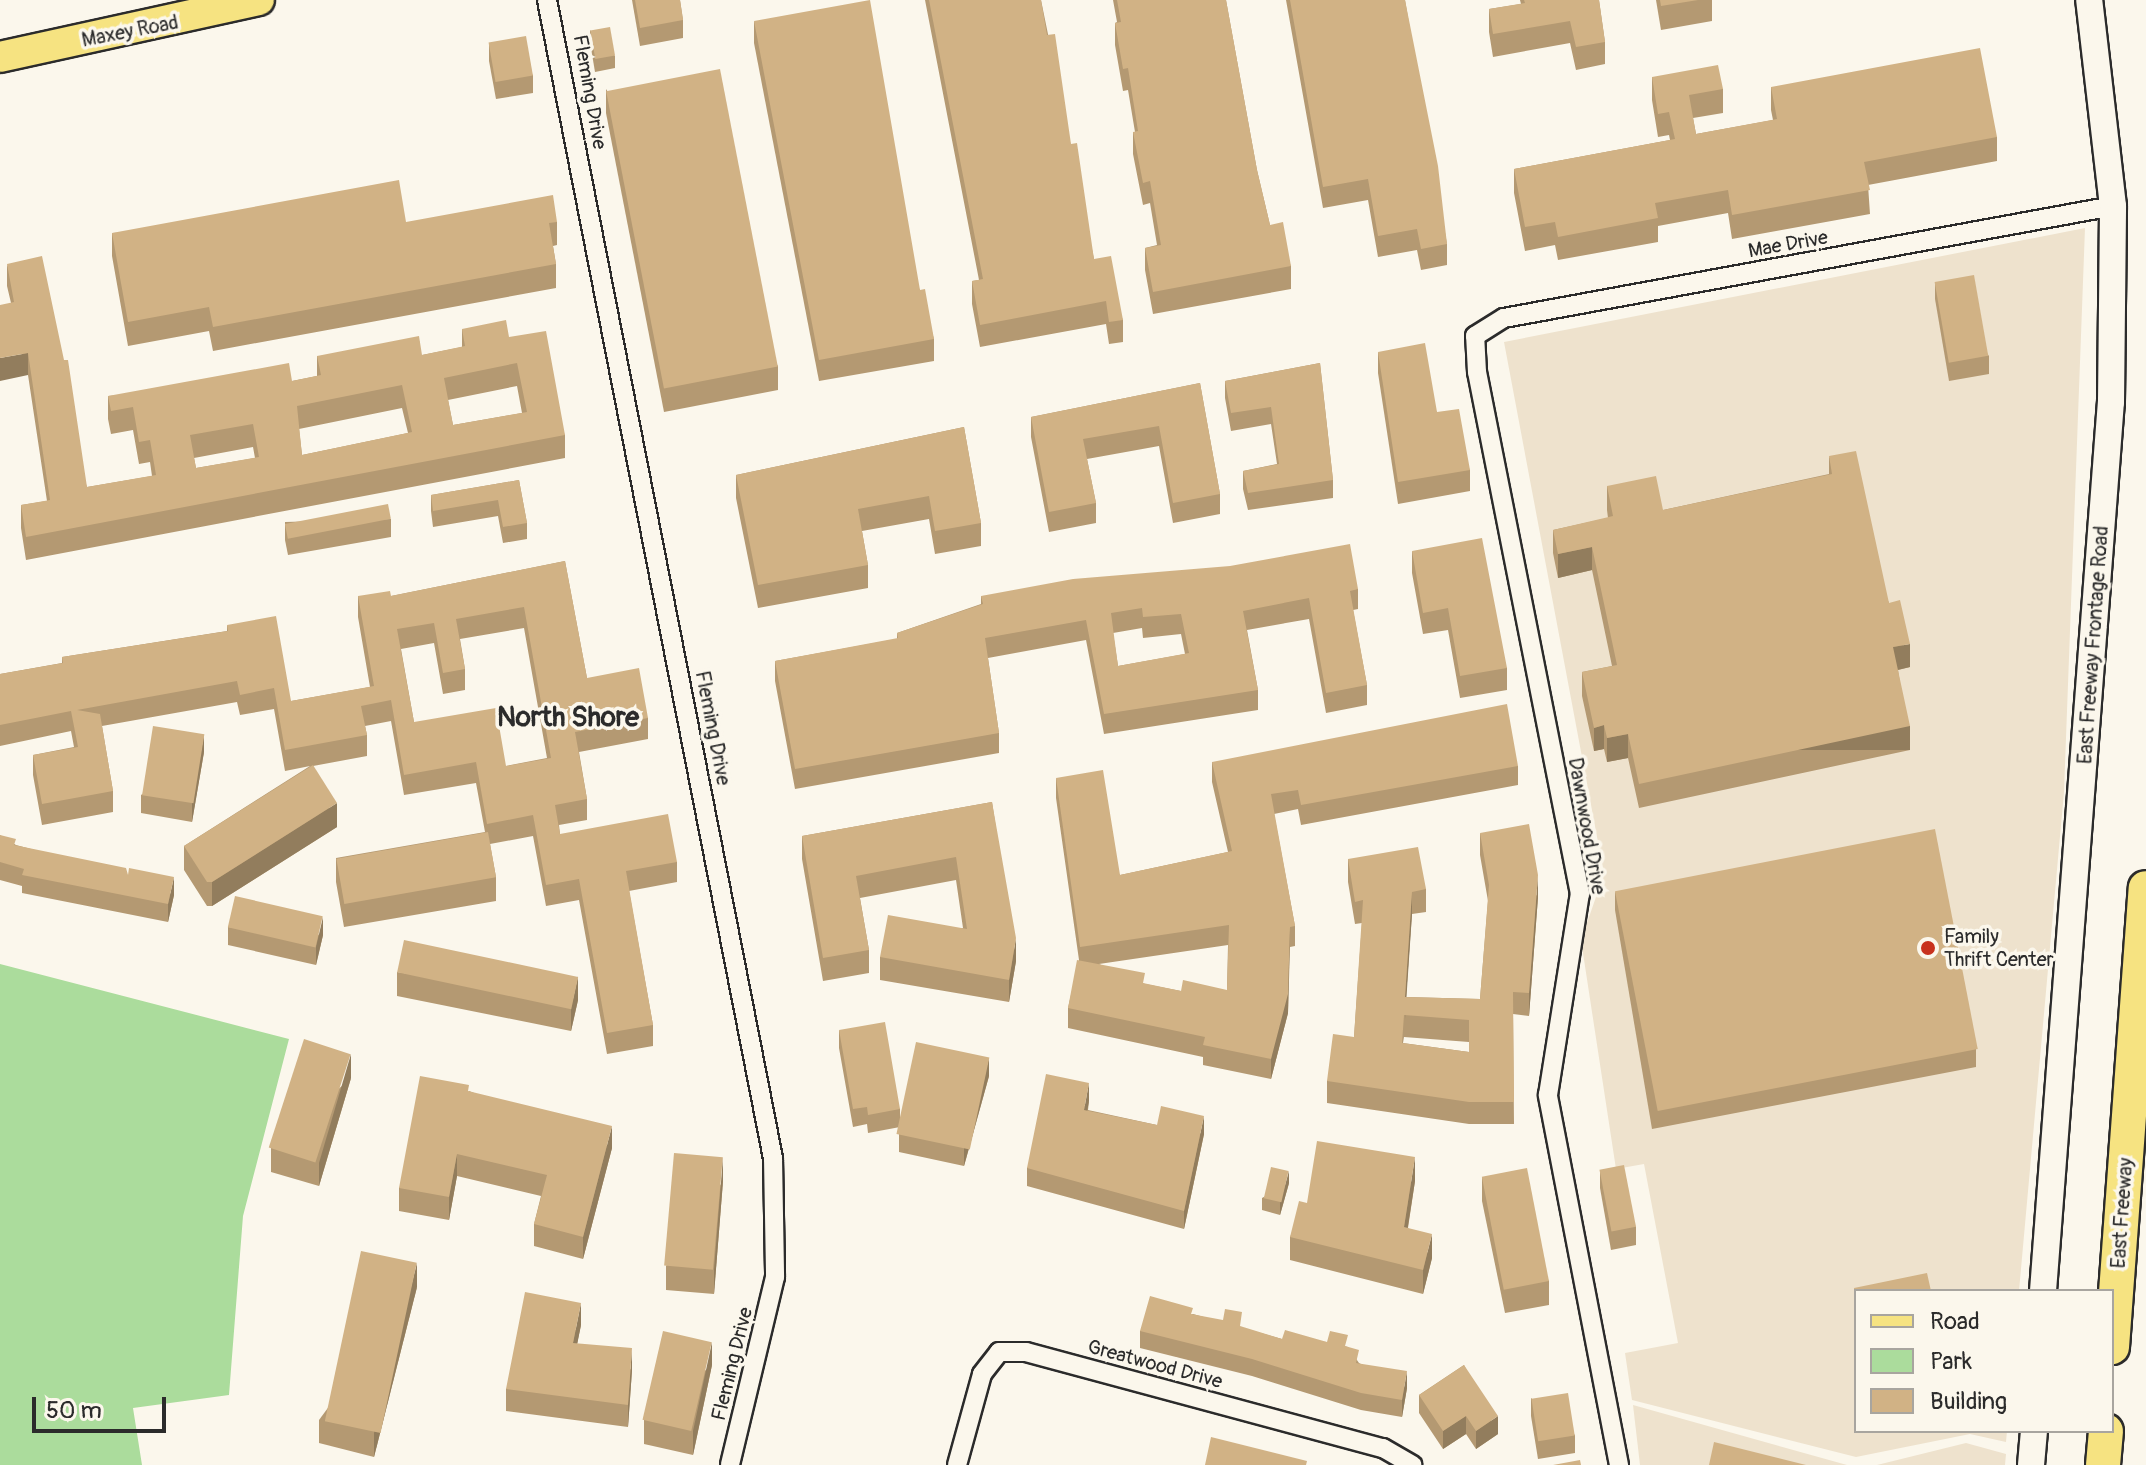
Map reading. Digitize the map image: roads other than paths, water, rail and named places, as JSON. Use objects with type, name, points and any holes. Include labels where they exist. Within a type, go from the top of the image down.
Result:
[{"type":"highway","name":"East Freeway","points":[[2114,1320],[2146,888]]},
{"type":"highway","points":[[2103,1465],[2106,1433]]},
{"type":"main road","name":"Maxey Road","points":[[0,57],[259,0]]},
{"type":"main road","name":"East Freeway Frontage Road","points":[[2043,1289],[2109,433],[2113,206],[2089,0]]},
{"type":"main road","points":[[2031,1465],[2034,1433]]},
{"type":"street","name":"Fleming Drive","points":[[547,0],[773,1158],[775,1277],[730,1465]]},
{"type":"street","name":"Mae Drive","points":[[1475,336],[1504,318],[2113,206]]},
{"type":"street","name":"Dawnwood Drive","points":[[1475,336],[1477,372],[1580,894],[1548,1095],[1619,1465]]},
{"type":"street","name":"Greatwood Drive","points":[[957,1465],[982,1374],[999,1352],[1026,1352],[1383,1448],[1412,1465]]},
{"type":"place","name":"Family Thrift Center","points":[[1928,948]]},
{"type":"district","name":"North Shore","points":[[568,718]]}]
